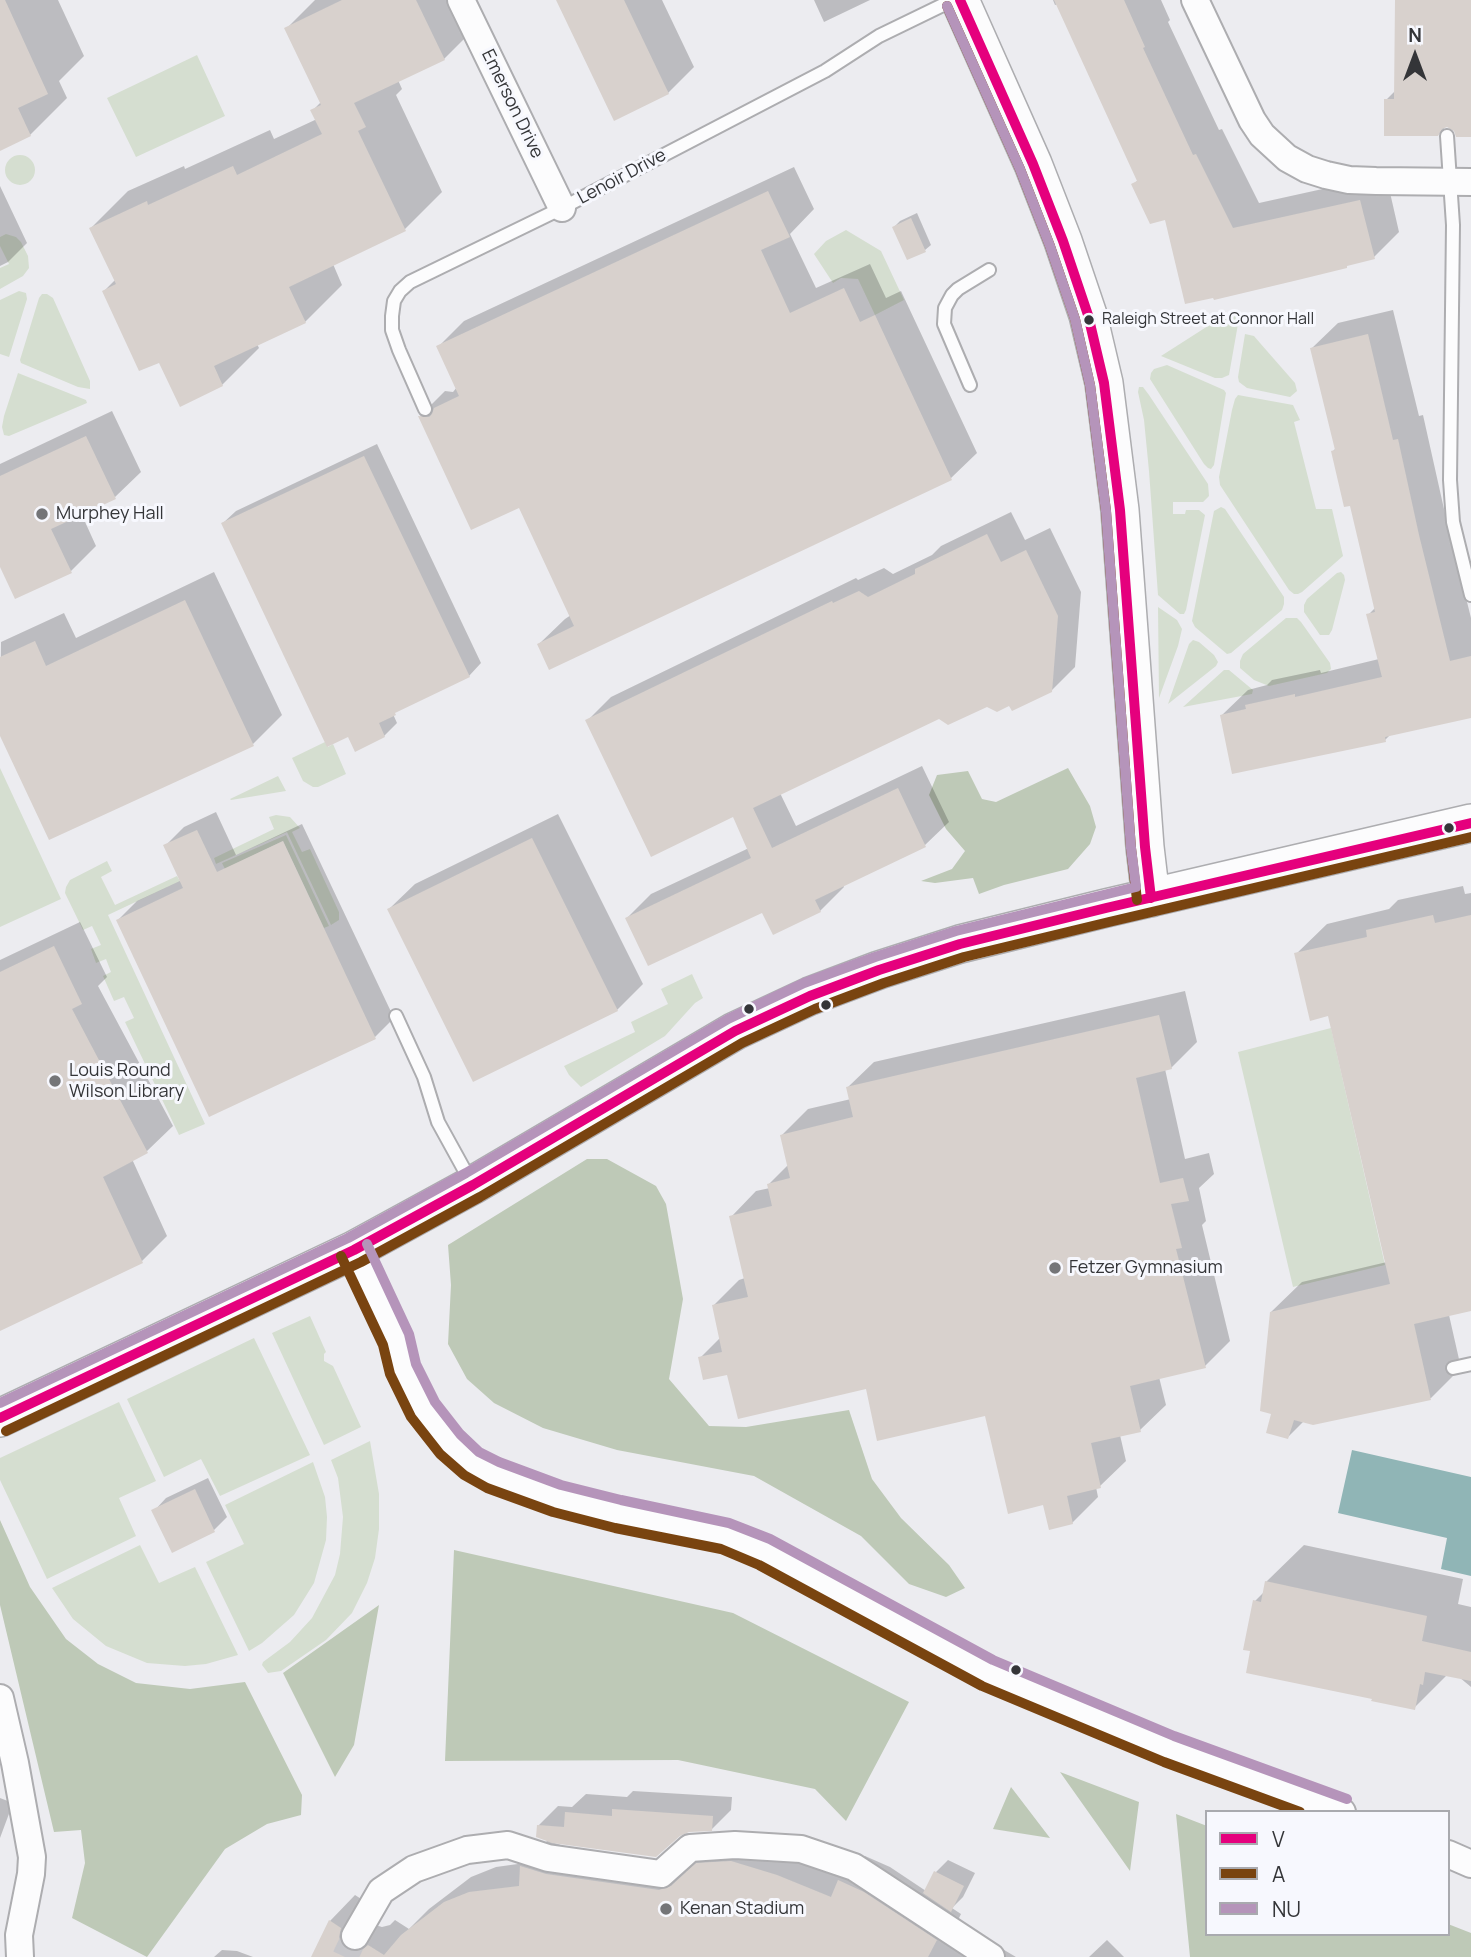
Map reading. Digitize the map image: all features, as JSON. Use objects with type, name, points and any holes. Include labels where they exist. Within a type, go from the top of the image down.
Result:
[{"type":"main road","points":[[960,0],[1033,164],[1063,241],[1088,315],[1104,383],[1120,510],[1151,898]]},
{"type":"main road","points":[[0,1418],[354,1250],[472,1185],[734,1031],[810,996],[960,944],[1471,823]]},
{"type":"street","name":"Emerson Drive","points":[[461,0],[562,208]]},
{"type":"street","points":[[1195,0],[1252,120],[1262,135],[1287,158],[1317,172],[1349,180],[1461,182]]},
{"type":"street","points":[[354,1250],[396,1340],[403,1369],[423,1410],[450,1444],[492,1475],[557,1498],[618,1514],[725,1536],[765,1552],[987,1673],[1192,1758],[1336,1810]]},
{"type":"street","points":[[0,1698],[32,1857],[19,1935],[20,1957]]},
{"type":"street","points":[[355,1936],[381,1891],[414,1869],[467,1850],[508,1845],[548,1858],[661,1874],[690,1848],[735,1845],[801,1849],[854,1867],[991,1957]]},
{"type":"street","points":[[1450,1855],[1471,1864]]},
{"type":"lane","name":"Lenoir Drive","points":[[425,409],[392,330],[392,307],[400,291],[416,279],[562,208],[825,71],[879,36],[953,0]]},
{"type":"lane","points":[[1447,136],[1461,182],[1453,225],[1450,480],[1453,522],[1471,596]]},
{"type":"lane","points":[[971,385],[944,324],[945,308],[958,289],[989,270]]},
{"type":"lane","points":[[396,1016],[424,1077],[438,1122],[472,1185]]},
{"type":"lane","points":[[1452,1368],[1471,1364]]},
{"type":"green space","points":[[197,55],[225,116],[136,157],[107,98]]},
{"type":"green space","points":[[20,155],[31,159],[35,170],[31,181],[20,185],[9,181],[5,170],[9,159]]},
{"type":"green space","points":[[846,230],[881,251],[904,300],[875,315],[858,279],[841,278],[833,283],[814,254],[826,241]]},
{"type":"green space","points":[[6,234],[21,242],[28,256],[29,268],[23,276],[0,289],[0,268],[9,264],[0,246],[0,237]]},
{"type":"green space","points":[[19,291],[26,293],[27,299],[9,357],[0,354],[0,300]]},
{"type":"green space","points":[[42,294],[53,298],[90,381],[90,389],[78,387],[21,363]]},
{"type":"green space","points":[[1233,310],[1238,324],[1229,375],[1215,378],[1161,356]]},
{"type":"green space","points":[[1245,334],[1254,336],[1295,383],[1297,391],[1290,397],[1247,388],[1239,382]]},
{"type":"green space","points":[[1167,365],[1226,393],[1214,465],[1211,469],[1204,464],[1150,379],[1154,369]]},
{"type":"green space","points":[[18,373],[86,400],[87,403],[9,436],[4,435],[4,416]]},
{"type":"green space","points":[[1139,387],[1143,387],[1149,395],[1208,484],[1209,496],[1203,502],[1173,502],[1173,514],[1199,510],[1205,515],[1184,614],[1180,614],[1158,595],[1149,471]]},
{"type":"green space","points":[[1238,395],[1293,405],[1300,420],[1294,422],[1316,509],[1332,509],[1343,556],[1298,594],[1289,590],[1220,485],[1219,477],[1232,410]]},
{"type":"green space","points":[[1221,507],[1225,509],[1284,597],[1282,610],[1227,654],[1195,627],[1192,621],[1214,511]]},
{"type":"green space","points":[[1341,572],[1345,580],[1332,630],[1329,635],[1320,635],[1304,612],[1304,605],[1307,599]]},
{"type":"green space","points":[[1158,607],[1177,620],[1182,629],[1159,698]]},
{"type":"green space","points":[[1286,618],[1297,618],[1301,622],[1330,663],[1331,669],[1327,673],[1269,686],[1254,680],[1240,668],[1240,661],[1243,654]]},
{"type":"green space","points":[[1193,640],[1214,655],[1218,662],[1168,704],[1189,644]]},
{"type":"green space","points":[[1224,670],[1229,670],[1253,690],[1252,694],[1183,707]]},
{"type":"green space","points":[[325,742],[328,747],[333,744],[346,774],[313,787],[303,781],[292,758]]},
{"type":"green space","points":[[0,768],[61,899],[0,927]]},
{"type":"green space","points":[[1068,768],[1090,806],[1096,827],[1090,844],[1068,869],[979,894],[973,878],[935,883],[921,881],[952,869],[965,851],[946,829],[929,795],[937,775],[968,771],[982,799],[996,802]]},
{"type":"green space","points":[[278,776],[286,791],[230,799]]},
{"type":"green space","points":[[269,817],[290,817],[300,828],[292,832],[302,852],[310,849],[339,912],[339,920],[331,925],[287,832],[216,864],[214,858],[274,829]]},
{"type":"green space","points":[[286,835],[329,926],[324,928],[283,841],[225,869],[222,863]]},
{"type":"green space","points":[[107,861],[112,871],[101,877],[115,905],[177,876],[180,881],[108,915],[205,1124],[179,1135],[125,1022],[134,1018],[124,997],[114,1001],[103,976],[111,972],[106,959],[96,963],[91,949],[101,945],[92,926],[83,930],[65,893],[70,880]]},
{"type":"green space","points":[[692,974],[703,998],[695,1003],[665,1036],[581,1087],[569,1075],[564,1066],[635,1032],[631,1022],[668,1004],[661,989]]},
{"type":"green space","points":[[1331,1028],[1385,1265],[1293,1287],[1238,1052]]},
{"type":"green space","points":[[587,1159],[607,1159],[656,1186],[666,1204],[683,1299],[669,1379],[709,1426],[746,1427],[849,1410],[872,1479],[901,1518],[949,1565],[965,1588],[946,1597],[909,1584],[861,1536],[754,1476],[617,1450],[543,1428],[494,1403],[467,1379],[448,1344],[451,1285],[448,1245]]},
{"type":"green space","points":[[310,1316],[326,1352],[324,1361],[333,1366],[361,1427],[324,1445],[272,1333]]},
{"type":"green space","points":[[254,1338],[310,1455],[220,1496],[201,1459],[164,1477],[127,1399]]},
{"type":"green space","points":[[119,1402],[156,1481],[119,1498],[136,1536],[47,1579],[0,1480],[0,1458]]},
{"type":"green space","points":[[370,1441],[379,1494],[379,1529],[375,1558],[367,1583],[352,1613],[326,1640],[281,1671],[268,1673],[262,1665],[263,1662],[290,1642],[312,1618],[335,1575],[343,1517],[338,1478],[331,1460]]},
{"type":"green space","points":[[313,1462],[325,1497],[327,1517],[326,1540],[314,1583],[294,1615],[249,1651],[206,1562],[244,1544],[225,1505]]},
{"type":"green space","points":[[0,1520],[30,1587],[66,1639],[98,1664],[136,1683],[190,1689],[245,1682],[302,1795],[301,1815],[267,1824],[225,1849],[147,1957],[72,1918],[85,1863],[81,1830],[54,1832],[0,1605]]},
{"type":"green space","points":[[140,1545],[159,1583],[195,1567],[238,1655],[206,1664],[185,1666],[147,1663],[106,1646],[73,1619],[52,1588]]},
{"type":"green space","points":[[454,1550],[733,1613],[909,1702],[846,1821],[815,1789],[678,1760],[445,1761]]},
{"type":"green space","points":[[379,1605],[354,1745],[335,1777],[283,1673]]},
{"type":"green space","points":[[1060,1772],[1139,1802],[1130,1871]]},
{"type":"green space","points":[[1011,1787],[1050,1838],[993,1829]]},
{"type":"green space","points":[[1176,1814],[1205,1825],[1205,1936],[1450,1936],[1450,1925],[1471,1933],[1471,1957],[1190,1957]]},
{"type":"water","points":[[1352,1450],[1471,1477],[1471,1576],[1441,1569],[1447,1538],[1338,1513]]},
{"type":"building","points":[[0,0],[5,0],[48,94],[18,108],[31,136],[0,151]]},
{"type":"building","points":[[342,0],[416,0],[445,60],[354,103],[366,127],[358,131],[406,231],[289,287],[306,323],[214,366],[223,386],[180,407],[159,363],[139,371],[102,291],[116,284],[89,228],[147,201],[148,205],[233,166],[237,175],[322,134],[310,110],[321,105],[284,28]]},
{"type":"building","points":[[556,0],[624,0],[669,94],[614,121]]},
{"type":"building","points":[[1054,0],[1124,0],[1145,47],[1143,48],[1193,155],[1196,154],[1233,228],[1360,200],[1375,259],[1214,300],[1213,298],[1185,304],[1165,220],[1150,224],[1131,184],[1137,181]]},
{"type":"building","points":[[1395,0],[1471,0],[1471,137],[1456,137],[1454,131],[1447,127],[1442,129],[1438,136],[1384,136],[1384,99],[1394,99]]},
{"type":"building","points":[[768,191],[790,237],[761,250],[790,313],[844,288],[860,322],[875,315],[952,480],[549,670],[537,644],[574,626],[519,508],[471,530],[418,416],[429,417],[434,408],[459,396],[436,346]]},
{"type":"building","points":[[911,218],[926,252],[907,260],[892,227]]},
{"type":"building","points":[[1368,334],[1393,440],[1398,439],[1450,661],[1471,656],[1471,718],[1385,737],[1386,742],[1232,774],[1220,715],[1246,709],[1245,705],[1295,694],[1295,697],[1382,677],[1366,614],[1375,612],[1350,506],[1344,507],[1331,451],[1335,450],[1310,348]]},
{"type":"building","name":"Murphey Hall","points":[[86,436],[116,499],[51,529],[72,573],[15,599],[0,567],[0,476]]},
{"type":"building","points":[[364,456],[470,677],[379,723],[385,737],[355,752],[348,737],[327,747],[221,523]]},
{"type":"building","points":[[987,534],[1001,562],[1026,550],[1058,616],[1052,692],[1012,711],[1009,706],[997,712],[987,707],[948,725],[939,719],[753,808],[772,848],[898,788],[926,847],[815,900],[821,912],[773,935],[762,913],[648,966],[625,918],[751,858],[733,817],[651,857],[585,720],[832,601],[833,603],[859,591],[868,597],[915,574],[915,569]]},
{"type":"building","points":[[185,600],[254,746],[49,840],[0,736],[0,657],[35,641],[46,666]]},
{"type":"building","points":[[197,830],[217,872],[283,841],[376,1039],[209,1117],[116,920],[183,888],[163,845]]},
{"type":"building","points":[[532,838],[618,1011],[473,1082],[387,909]]},
{"type":"building","points":[[1433,915],[1435,923],[1471,915],[1471,1311],[1414,1324],[1431,1400],[1313,1425],[1294,1420],[1288,1439],[1266,1433],[1271,1414],[1260,1411],[1270,1312],[1390,1284],[1328,1016],[1310,1021],[1294,953],[1367,937],[1366,930]]},
{"type":"building","name":"Louis Round Wilson Library","points":[[54,946],[82,1004],[72,1009],[148,1153],[103,1177],[143,1263],[0,1331],[0,972]]},
{"type":"building","name":"Fetzer Gymnasium","points":[[1159,1015],[1172,1069],[1136,1078],[1160,1183],[1183,1178],[1189,1201],[1171,1204],[1182,1248],[1176,1249],[1206,1368],[1130,1386],[1141,1432],[1091,1443],[1101,1488],[1067,1496],[1073,1524],[1049,1530],[1043,1505],[1008,1514],[985,1416],[877,1441],[866,1389],[738,1419],[727,1375],[703,1380],[698,1357],[722,1352],[712,1305],[748,1297],[729,1216],[772,1206],[767,1184],[790,1178],[780,1135],[853,1117],[846,1087]]},
{"type":"building","points":[[195,1489],[215,1532],[172,1553],[151,1510]]},
{"type":"building","points":[[1265,1581],[1427,1616],[1422,1641],[1471,1652],[1471,1681],[1425,1672],[1415,1710],[1246,1673],[1250,1651],[1243,1650],[1253,1600],[1261,1602]]},
{"type":"building","points":[[612,1809],[713,1816],[712,1831],[689,1832],[680,1836],[656,1857],[552,1843],[536,1837],[537,1825],[564,1827],[565,1812],[612,1816]]},
{"type":"building","name":"Kenan Stadium","points":[[731,1861],[777,1875],[831,1897],[838,1880],[864,1892],[937,1940],[928,1957],[311,1957],[329,1920],[341,1928],[339,1937],[347,1949],[356,1952],[368,1945],[384,1955],[401,1935],[444,1902],[469,1892],[519,1886],[520,1866],[546,1874],[659,1890],[671,1886],[696,1863]]},
{"type":"building","points":[[934,1871],[964,1886],[951,1912],[923,1893]]},
{"type":"tunnel","points":[[345,1957],[355,1936]]},
{"type":"transit line","name":"V","points":[[960,0],[1033,164],[1063,241],[1088,315],[1104,383],[1120,510],[1151,898]]},
{"type":"transit line","name":"A","points":[[947,6],[1020,169],[1050,246],[1075,319],[1090,385],[1106,511],[1137,900]]},
{"type":"transit line","name":"NU","points":[[0,1403],[348,1238],[466,1173],[728,1019],[804,983],[956,931],[1136,887],[1106,511],[1090,385],[1075,319],[1050,246],[1020,169],[947,6]]},
{"type":"transit line","name":"V","points":[[0,1418],[354,1250],[473,1185],[735,1031],[810,996],[960,944],[1471,823]]},
{"type":"transit line","name":"A","points":[[6,1431],[361,1262],[480,1197],[742,1043],[815,1009],[964,957],[1471,837]]},
{"type":"transit line","name":"NU","points":[[367,1244],[409,1334],[416,1364],[435,1402],[460,1434],[479,1452],[561,1485],[729,1523],[770,1539],[993,1660],[1174,1736],[1347,1799]]},
{"type":"transit line","name":"A","points":[[341,1256],[383,1345],[390,1374],[411,1417],[440,1454],[464,1475],[487,1488],[553,1512],[615,1528],[721,1549],[759,1565],[982,1686],[1164,1762],[1295,1810]]},
{"type":"place","name":"Raleigh Street at Connor Hall","points":[[1089,320]]},
{"type":"place","name":"Murphey Hall","points":[[42,514]]},
{"type":"place","name":"Louis Round Wilson Library","points":[[55,1081]]},
{"type":"place","name":"Fetzer Gymnasium","points":[[1055,1268]]},
{"type":"place","name":"Kenan Stadium","points":[[666,1909]]}]
